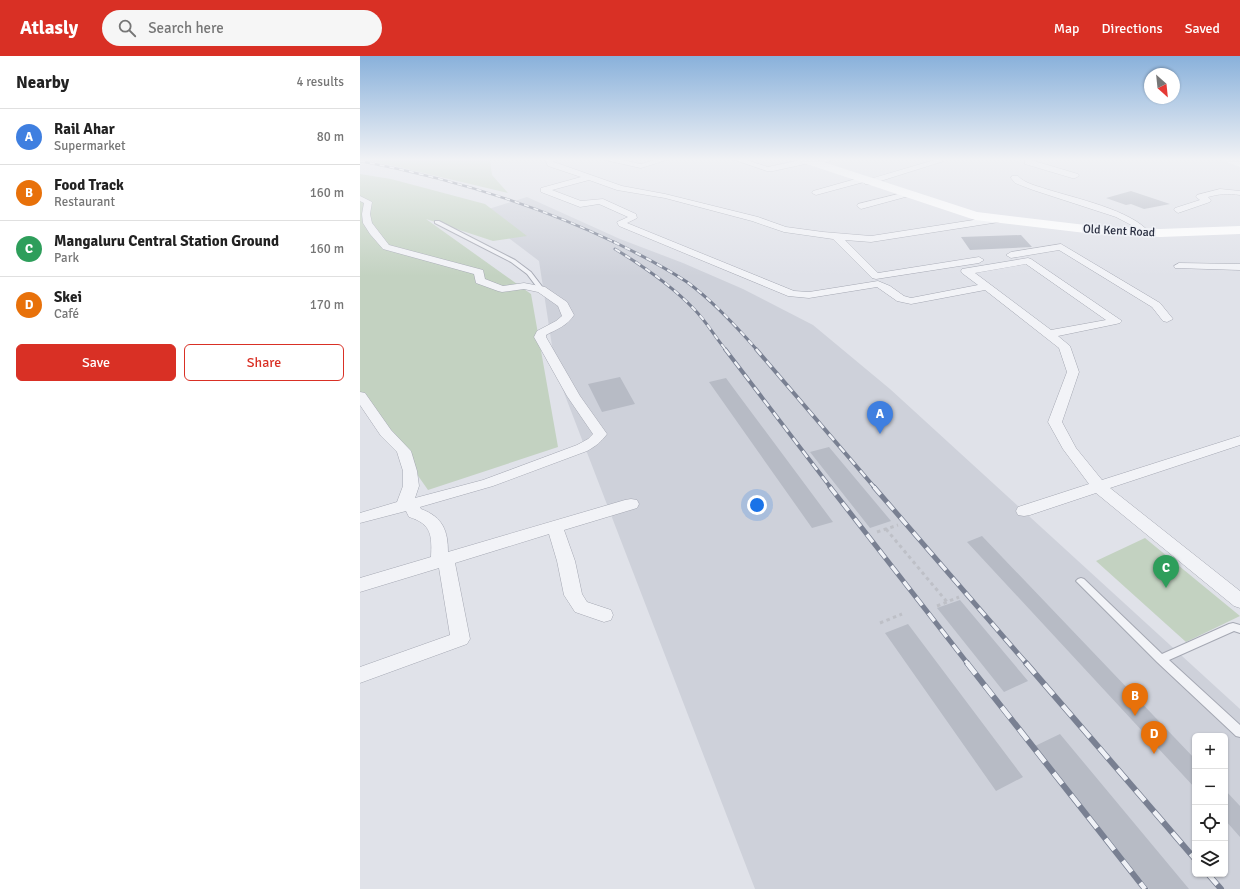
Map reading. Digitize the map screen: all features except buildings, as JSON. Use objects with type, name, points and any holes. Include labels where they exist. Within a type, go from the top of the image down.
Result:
[{"type":"street","points":[[360,198],[368,202],[366,214],[368,222],[376,236],[386,247],[478,272],[480,276],[478,278],[480,281],[493,287],[502,289],[531,286],[541,289],[563,304],[568,315],[561,323],[541,334],[540,337],[574,396],[600,434],[593,442],[582,448],[510,475],[360,518]]},
{"type":"street","points":[[564,198],[580,204],[600,201],[633,216],[633,218],[621,222],[622,224],[792,294],[809,296],[878,284],[882,285],[899,300],[910,301],[986,287]]},
{"type":"street","points":[[672,198],[784,229],[836,236],[870,238],[999,219]]},
{"type":"street","points":[[861,206],[891,198]]},
{"type":"street","name":"Old Kent Road","points":[[918,198],[975,216],[1094,230],[1145,233],[1240,230]]},
{"type":"street","points":[[1067,198],[1119,215],[1136,224],[1145,233]]},
{"type":"street","points":[[1178,210],[1207,200],[1202,198]]},
{"type":"street","points":[[836,236],[876,276],[1061,247],[1156,305],[1167,319]]},
{"type":"street","points":[[1050,334],[1116,320],[1028,261],[966,271],[1064,346],[1073,372],[1055,422],[1070,450],[1099,486],[1240,601]]},
{"type":"street","points":[[1179,266],[1240,267]]},
{"type":"street","points":[[360,396],[386,433],[404,451],[410,471],[411,486],[408,505]]},
{"type":"street","points":[[1024,511],[1240,440]]},
{"type":"street","points":[[360,585],[555,528],[631,504]]},
{"type":"street","points":[[360,675],[460,639],[435,523],[425,515],[415,513],[408,505]]},
{"type":"street","points":[[555,528],[566,561],[573,595],[581,607],[604,615]]},
{"type":"lane","points":[[437,222],[513,260],[529,273],[541,289]]},
{"type":"lane","points":[[1081,581],[1161,659],[1240,732]]},
{"type":"lane","points":[[1161,659],[1233,627],[1240,629]]},
{"type":"path","points":[[877,532],[898,525]]},
{"type":"path","points":[[886,529],[947,602]]},
{"type":"path","points":[[937,606],[959,597]]},
{"type":"path","points":[[880,623],[902,614]]},
{"type":"shaded area","points":[[524,198],[529,198],[620,239],[683,263],[743,289],[813,325],[890,389],[1240,709],[1240,889],[755,889],[556,372],[539,261],[476,213]]},
{"type":"green space","points":[[360,198],[462,198],[485,204],[527,236],[493,241],[426,219],[531,294],[558,447],[428,490],[360,393]]},
{"type":"green space","points":[[1145,538],[1240,616],[1186,642],[1096,561]]},
{"type":"railway","points":[[503,198],[554,216],[616,243]]},
{"type":"railway","points":[[616,243],[669,271],[697,289],[757,350]]},
{"type":"railway","points":[[615,249],[656,276],[685,300],[703,319],[726,350]]},
{"type":"railway","points":[[725,349],[831,488]]},
{"type":"railway","points":[[756,349],[875,488]]},
{"type":"railway","points":[[830,487],[968,664]]},
{"type":"railway","points":[[874,487],[1027,664]]},
{"type":"railway","points":[[967,663],[1145,889]]},
{"type":"railway","points":[[1026,663],[1192,856]]},
{"type":"railway","points":[[1211,877],[1221,889]]},
{"type":"place","name":"Rail Ahar","points":[[880,434]]},
{"type":"place","name":"Mangaluru Central Station Ground","points":[[1166,588]]},
{"type":"place","name":"Food Track","points":[[1135,716]]},
{"type":"place","name":"Skei","points":[[1154,754]]}]
